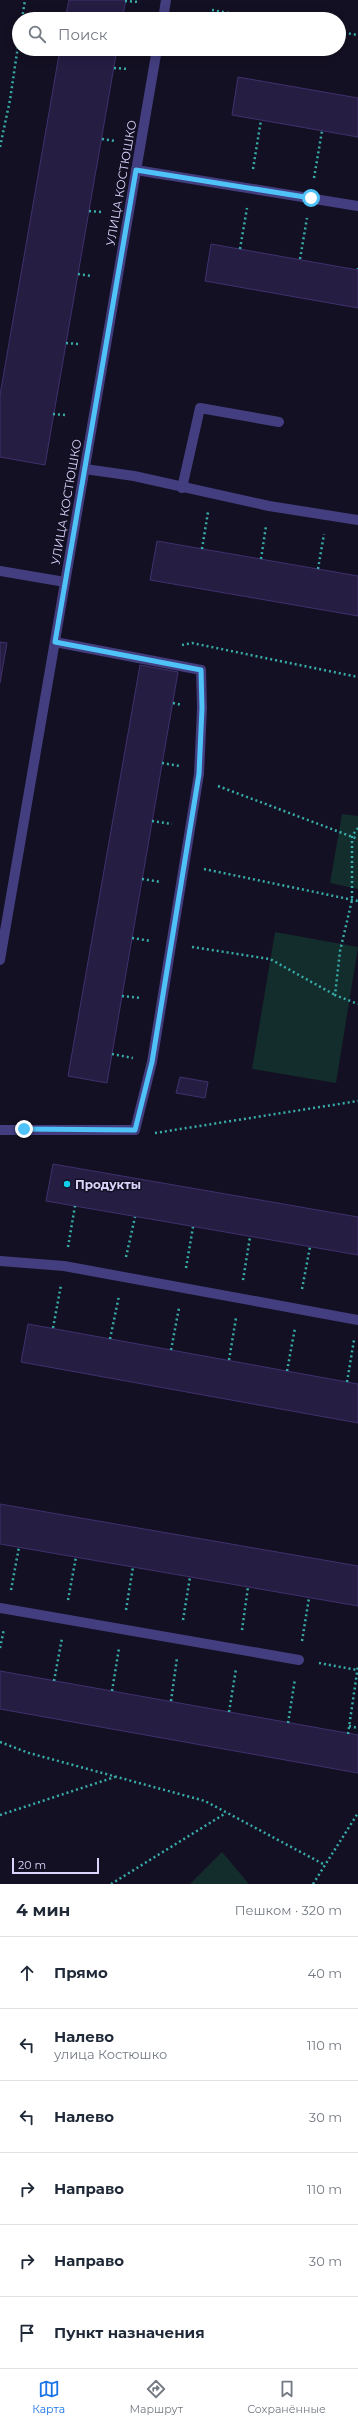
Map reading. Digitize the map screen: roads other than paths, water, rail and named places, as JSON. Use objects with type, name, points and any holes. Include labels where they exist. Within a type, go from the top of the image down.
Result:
[{"type":"street","points":[[164,12],[166,0]]},
{"type":"street","name":"УЛИЦА КОСТЮШКО","points":[[0,960],[156,56]]},
{"type":"street","points":[[136,170],[358,206]]},
{"type":"street","points":[[182,488],[200,408],[279,422]]},
{"type":"street","points":[[85,469],[134,476],[182,488],[269,506],[358,520]]},
{"type":"street","points":[[0,571],[65,582]]},
{"type":"street","points":[[0,1130],[135,1130],[152,1062],[170,944],[199,774],[202,708],[201,670],[55,642]]},
{"type":"street","points":[[0,1261],[64,1266],[357,1320]]},
{"type":"street","points":[[0,1608],[299,1660]]},
{"type":"place","name":"Продукты","points":[[67,1184]]}]
